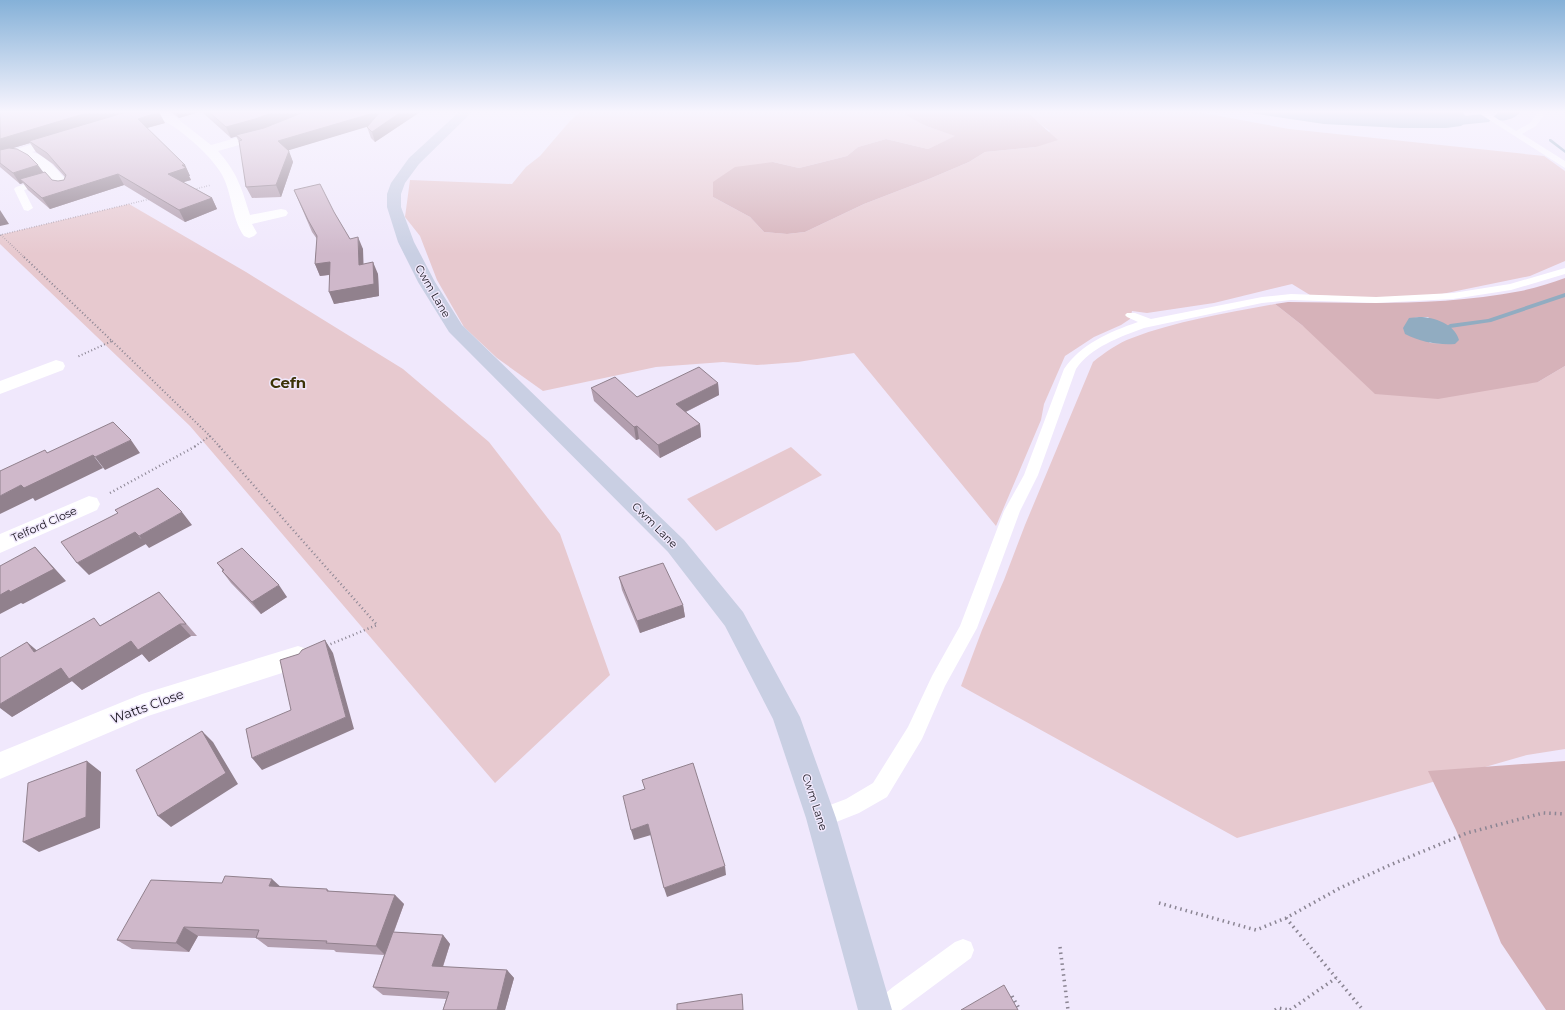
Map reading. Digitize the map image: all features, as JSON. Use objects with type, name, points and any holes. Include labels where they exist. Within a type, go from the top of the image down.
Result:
[{"type":"street","points":[[37,159],[60,182]]},
{"type":"street","points":[[217,159],[227,170],[233,180],[246,227],[282,213]]},
{"type":"street","name":"Cwm Lane","points":[[416,159],[400,180],[394,194],[396,217],[432,294],[455,328],[676,546],[734,619],[786,717],[821,818],[875,1010]]},
{"type":"street","points":[[0,388],[56,366]]},
{"type":"street","name":"Telford Close","points":[[0,544],[89,504]]},
{"type":"street","name":"Watts Close","points":[[0,766],[142,706],[298,657]]},
{"type":"lane","points":[[1556,159],[1565,165]]},
{"type":"lane","points":[[28,208],[19,189],[60,182]]},
{"type":"lane","points":[[821,818],[852,806],[880,790],[915,733],[938,682],[968,628],[1012,511],[1030,475],[1046,436],[1070,369],[1077,359],[1087,350],[1122,332],[1149,323],[1207,315],[1262,300],[1282,298],[1376,300],[1453,296],[1511,287],[1565,271]]},
{"type":"lane","points":[[1282,298],[1300,289]]},
{"type":"lane","points":[[1136,313],[1149,323]]},
{"type":"lane","points":[[883,1010],[963,950]]},
{"type":"path","points":[[188,191],[233,180]]},
{"type":"path","points":[[1,235],[152,199]]},
{"type":"path","points":[[1,235],[210,436],[377,625],[298,657]]},
{"type":"path","points":[[56,366],[112,341]]},
{"type":"path","points":[[89,504],[203,442],[210,436]]},
{"type":"path","points":[[1159,903],[1256,930],[1286,918],[1347,885],[1390,865],[1467,833],[1543,813],[1565,814]]},
{"type":"path","points":[[1286,918],[1363,1010]]},
{"type":"path","points":[[1060,947],[1068,1010]]},
{"type":"path","points":[[1275,1010],[1278,1008],[1290,1010],[1336,978]]},
{"type":"path","points":[[1012,996],[1020,1010]]},
{"type":"shaded area","points":[[536,159],[834,159],[799,168],[773,162],[713,197],[750,217],[764,232],[787,234],[805,232],[864,204],[929,179],[974,159],[1548,159],[1565,171],[1565,261],[1530,276],[1437,295],[1376,298],[1310,295],[1292,284],[1214,303],[1147,313],[1132,311],[1130,319],[1121,325],[1094,337],[1065,356],[1044,404],[1041,420],[996,526],[854,353],[798,362],[757,365],[723,362],[656,367],[543,391],[497,358],[464,327],[437,280],[420,236],[405,217],[410,180],[512,184],[526,167]]},
{"type":"shaded area","points":[[834,159],[974,159],[929,179],[864,204],[805,232],[787,234],[764,232],[750,217],[713,197],[713,182],[735,167],[773,162],[799,168]]},
{"type":"shaded area","points":[[129,204],[246,272],[403,369],[489,442],[560,534],[610,675],[495,783],[190,426],[0,244],[0,235]]},
{"type":"shaded area","points":[[1565,278],[1565,366],[1538,382],[1438,399],[1375,394],[1303,326],[1275,304],[1288,302],[1405,302],[1463,299],[1521,291]],"holes":[[[1428,317],[1455,344],[1430,343],[1409,319]]]},
{"type":"shaded area","points":[[1275,304],[1303,326],[1538,382],[1565,366],[1565,749],[1527,755],[1237,838],[961,686],[982,630],[1093,362],[1106,352],[1122,343],[1149,332],[1202,318]]},
{"type":"shaded area","points":[[791,447],[822,475],[716,531],[687,499]]},
{"type":"shaded area","points":[[1565,761],[1565,1010],[1546,1010],[1501,943],[1456,830],[1428,771]]},
{"type":"water","points":[[1409,318],[1431,318],[1443,322],[1457,334],[1459,340],[1455,344],[1441,344],[1423,341],[1405,334],[1403,328]]},
{"type":"building","points":[[0,159],[32,159],[38,165],[13,173],[0,163]]},
{"type":"building","points":[[52,159],[179,159],[185,165],[182,165],[186,168],[168,174],[212,198],[179,210],[118,174],[42,198],[20,179],[45,172],[52,180],[58,181],[64,180],[66,175]]},
{"type":"building","points":[[242,159],[286,159],[276,185],[246,187]]},
{"type":"building","points":[[320,184],[350,239],[358,237],[359,265],[373,262],[374,284],[329,292],[330,262],[315,264],[317,236],[294,190]]},
{"type":"building","points":[[699,367],[718,383],[676,404],[700,424],[658,445],[637,426],[634,427],[591,388],[615,377],[637,397]]},
{"type":"building","points":[[113,422],[131,440],[95,457],[93,455],[24,488],[21,485],[0,496],[0,471],[45,450],[47,453]]},
{"type":"building","points":[[158,488],[182,512],[139,536],[135,532],[77,563],[61,542],[118,513],[115,510]]},
{"type":"building","points":[[35,547],[54,569],[10,592],[9,590],[0,595],[0,566]]},
{"type":"building","points":[[242,548],[279,585],[252,602],[222,571],[224,570],[217,563]]},
{"type":"building","points":[[663,563],[683,605],[637,621],[619,577]]},
{"type":"building","points":[[159,592],[186,624],[180,624],[138,650],[131,641],[69,679],[61,668],[0,704],[0,658],[27,642],[34,652],[94,618],[100,626]]},
{"type":"building","points":[[325,640],[346,717],[252,758],[246,729],[291,710],[280,660],[299,654],[302,650]]},
{"type":"building","points":[[202,731],[226,773],[158,816],[136,770]]},
{"type":"building","points":[[87,761],[86,817],[23,842],[28,783]]},
{"type":"building","points":[[693,763],[725,866],[664,888],[648,824],[631,830],[623,796],[645,789],[642,780]]},
{"type":"building","points":[[225,876],[272,879],[269,886],[395,895],[376,946],[326,943],[327,941],[256,938],[259,930],[184,927],[176,943],[117,940],[151,880],[222,883]]},
{"type":"building","points":[[393,932],[443,935],[432,966],[507,970],[497,1010],[443,1010],[449,992],[373,987]]},
{"type":"building","points":[[1004,985],[1018,1010],[961,1010]]},
{"type":"building","points":[[742,994],[743,1010],[677,1010],[677,1004]]},
{"type":"waterway","points":[[1450,326],[1489,321],[1565,295]]},
{"type":"district","name":"Cefn","points":[[288,383]]}]
